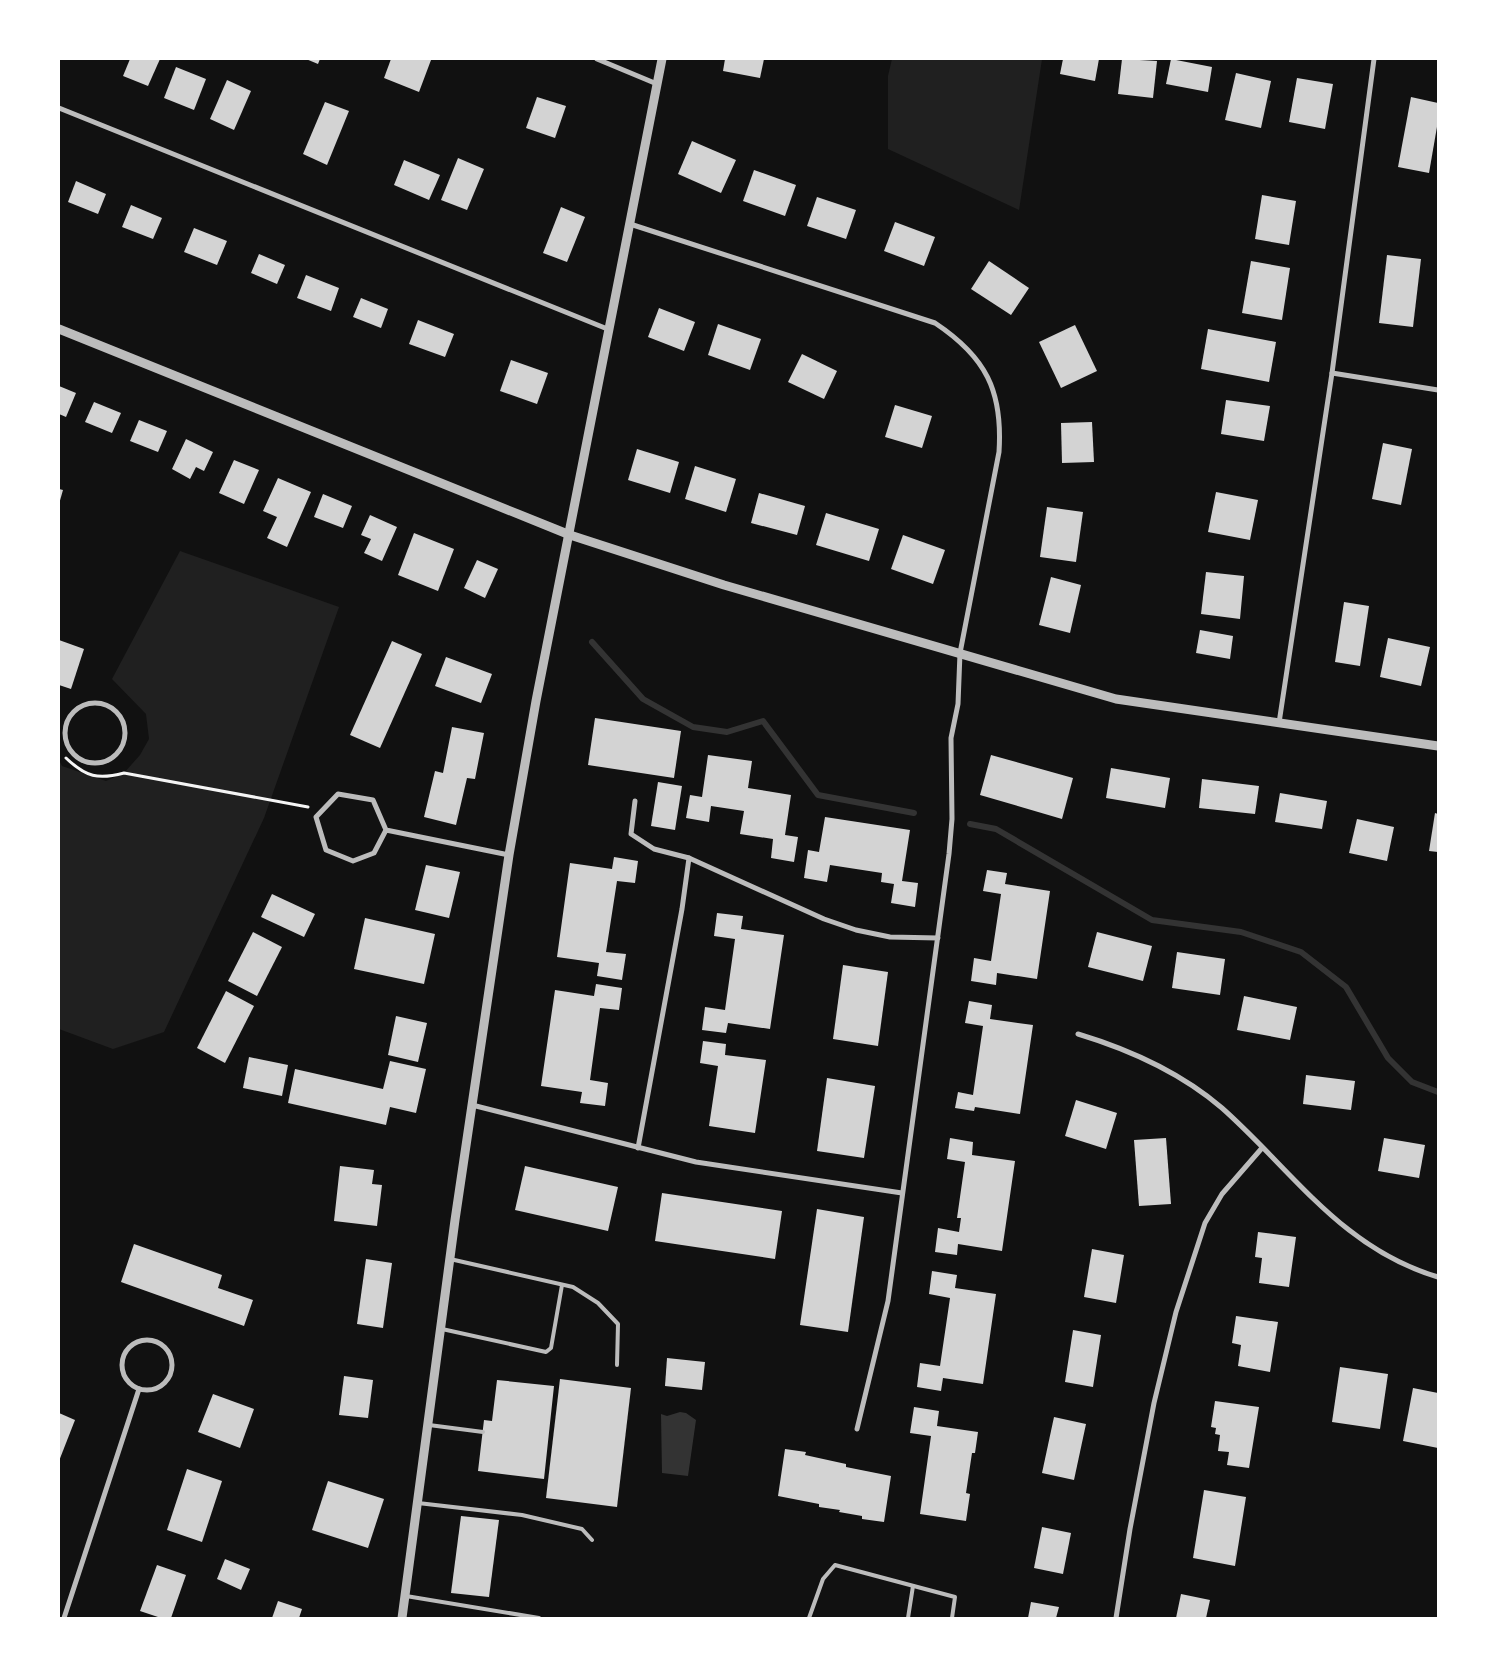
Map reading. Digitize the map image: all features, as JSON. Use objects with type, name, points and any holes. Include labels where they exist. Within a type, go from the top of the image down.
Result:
[{"type":"street","points":[[597,59],[657,84]]},
{"type":"street","points":[[402,1618],[450,1258],[510,855],[536,701],[662,59]]},
{"type":"street","points":[[1279,723],[1332,373],[1374,59]]},
{"type":"street","points":[[59,108],[610,330]]},
{"type":"street","points":[[630,224],[935,323],[958,338],[974,354],[987,375],[997,399],[1001,426],[999,452],[960,653],[958,704],[952,738],[952,819],[938,938],[888,1301],[857,1429]]},
{"type":"street","points":[[59,329],[570,535],[724,585],[1116,699],[1438,746]]},
{"type":"street","points":[[1332,373],[1438,390]]},
{"type":"street","points":[[89,704],[104,704],[117,713],[123,722],[124,742],[112,757],[95,763],[85,761],[77,757],[66,742],[66,724],[71,714],[79,707],[89,704]]},
{"type":"street","points":[[59,721],[66,724]]},
{"type":"street","points":[[338,794],[373,800],[386,830],[374,853],[353,861],[326,850],[316,817],[338,794]]},
{"type":"street","points":[[635,801],[631,834],[654,848],[689,858],[824,919],[856,930],[890,937],[938,938]]},
{"type":"street","points":[[386,830],[510,855]]},
{"type":"street","points":[[638,1148],[682,909],[689,858]]},
{"type":"street","points":[[1078,1034],[1117,1046],[1141,1056],[1193,1086],[1222,1108],[1327,1213],[1357,1237],[1390,1257],[1438,1277]]},
{"type":"street","points":[[472,1105],[696,1162],[902,1193]]},
{"type":"street","points":[[1116,1618],[1150,1422],[1176,1312],[1205,1224],[1222,1194],[1262,1148]]},
{"type":"street","points":[[146,1340],[156,1342],[165,1347],[170,1355],[173,1364],[171,1374],[166,1383],[158,1388],[148,1391],[139,1389],[130,1384],[124,1376],[122,1366],[124,1357],[129,1348],[137,1342],[146,1340]]},
{"type":"street","points":[[64,1618],[139,1389]]},
{"type":"lane","points":[[450,1258],[573,1287],[598,1302],[618,1324],[617,1365]]},
{"type":"lane","points":[[440,1329],[546,1352],[551,1348],[562,1285]]},
{"type":"lane","points":[[429,1425],[482,1432]]},
{"type":"lane","points":[[418,1503],[522,1515],[582,1529],[592,1540]]},
{"type":"lane","points":[[809,1618],[823,1579],[835,1566],[955,1597],[952,1618]]},
{"type":"lane","points":[[908,1618],[913,1586]]},
{"type":"lane","points":[[406,1596],[539,1618]]},
{"type":"path","points":[[66,758],[82,773],[106,778],[124,773],[324,810]]},
{"type":"shaded area","points":[[892,59],[1042,59],[1019,210],[888,149],[888,76]]},
{"type":"shaded area","points":[[180,551],[339,607],[264,818],[164,1032],[113,1049],[59,1029],[59,760],[62,766],[106,781],[124,773],[140,755],[149,739],[146,714],[112,679]]},
{"type":"shaded area","points":[[680,1412],[686,1413],[696,1420],[688,1476],[662,1473],[661,1414],[667,1416]]},
{"type":"building","points":[[130,59],[160,59],[148,86],[123,76]]},
{"type":"building","points":[[306,59],[320,59],[318,64]]},
{"type":"building","points":[[391,59],[431,60],[419,92],[384,78]]},
{"type":"building","points":[[725,59],[764,59],[760,78],[723,71]]},
{"type":"building","points":[[1063,59],[1099,59],[1095,81],[1060,74]]},
{"type":"building","points":[[1122,59],[1157,61],[1153,98],[1118,94]]},
{"type":"building","points":[[1171,59],[1212,67],[1208,92],[1166,84]]},
{"type":"building","points":[[176,67],[206,79],[194,110],[164,98]]},
{"type":"building","points":[[1236,73],[1271,81],[1261,128],[1225,120]]},
{"type":"building","points":[[1297,78],[1333,84],[1325,129],[1289,122]]},
{"type":"building","points":[[227,80],[251,91],[234,130],[210,119]]},
{"type":"building","points":[[537,97],[566,106],[555,138],[526,128]]},
{"type":"building","points":[[1411,97],[1438,103],[1438,121],[1429,173],[1398,167]]},
{"type":"building","points":[[325,102],[349,111],[327,165],[303,154]]},
{"type":"building","points":[[692,141],[736,160],[721,193],[678,174]]},
{"type":"building","points":[[458,158],[484,169],[467,210],[441,200]]},
{"type":"building","points":[[404,160],[440,175],[429,200],[394,185]]},
{"type":"building","points":[[754,170],[796,185],[785,216],[743,201]]},
{"type":"building","points":[[76,181],[106,194],[98,214],[68,202]]},
{"type":"building","points":[[1262,195],[1296,201],[1289,245],[1255,239]]},
{"type":"building","points":[[817,197],[856,210],[846,239],[807,226]]},
{"type":"building","points":[[131,205],[162,218],[153,239],[122,227]]},
{"type":"building","points":[[561,207],[585,217],[567,262],[543,253]]},
{"type":"building","points":[[895,222],[935,237],[924,266],[884,251]]},
{"type":"building","points":[[194,228],[227,241],[217,265],[184,252]]},
{"type":"building","points":[[259,254],[285,265],[277,284],[251,273]]},
{"type":"building","points":[[1387,255],[1421,259],[1413,327],[1379,323]]},
{"type":"building","points":[[989,261],[1029,288],[1011,315],[971,289]]},
{"type":"building","points":[[1251,261],[1290,268],[1282,320],[1242,313]]},
{"type":"building","points":[[306,275],[339,288],[331,311],[297,298]]},
{"type":"building","points":[[361,298],[388,309],[381,328],[353,317]]},
{"type":"building","points":[[659,308],[695,322],[684,351],[648,337]]},
{"type":"building","points":[[418,320],[454,334],[445,357],[409,344]]},
{"type":"building","points":[[718,324],[761,339],[750,370],[708,355]]},
{"type":"building","points":[[1075,325],[1097,371],[1061,388],[1039,342]]},
{"type":"building","points":[[1208,329],[1276,342],[1269,382],[1201,369]]},
{"type":"building","points":[[802,354],[837,371],[824,399],[788,382]]},
{"type":"building","points":[[511,360],[548,373],[537,404],[500,391]]},
{"type":"building","points":[[59,386],[76,393],[66,417],[59,414]]},
{"type":"building","points":[[1226,400],[1270,406],[1264,441],[1221,434]]},
{"type":"building","points":[[94,402],[121,413],[112,433],[85,422]]},
{"type":"building","points":[[895,405],[932,416],[922,448],[885,437]]},
{"type":"building","points":[[139,420],[167,431],[158,452],[130,441]]},
{"type":"building","points":[[1092,422],[1094,462],[1062,463],[1061,423]]},
{"type":"building","points":[[186,439],[213,452],[204,471],[196,467],[190,479],[172,469]]},
{"type":"building","points":[[1383,443],[1412,449],[1401,505],[1372,499]]},
{"type":"building","points":[[637,449],[679,462],[670,493],[628,480]]},
{"type":"building","points":[[234,460],[259,470],[244,504],[219,493]]},
{"type":"building","points":[[695,466],[736,479],[726,512],[685,499]]},
{"type":"building","points":[[278,478],[311,492],[287,547],[267,538],[277,517],[263,511]]},
{"type":"building","points":[[59,489],[63,490],[59,504]]},
{"type":"building","points":[[1216,492],[1258,500],[1250,540],[1208,532]]},
{"type":"building","points":[[759,493],[805,506],[797,535],[751,523]]},
{"type":"building","points":[[323,494],[352,506],[343,528],[314,517]]},
{"type":"building","points":[[1047,507],[1083,512],[1076,562],[1040,557]]},
{"type":"building","points":[[826,513],[879,529],[869,561],[816,545]]},
{"type":"building","points":[[370,515],[397,527],[382,561],[364,553],[371,539],[361,535]]},
{"type":"building","points":[[414,533],[454,549],[438,591],[398,575]]},
{"type":"building","points":[[903,535],[945,550],[933,584],[891,569]]},
{"type":"building","points":[[477,560],[498,569],[485,598],[464,588]]},
{"type":"building","points":[[1206,572],[1244,576],[1240,619],[1201,614]]},
{"type":"building","points":[[1051,577],[1081,585],[1070,633],[1039,625]]},
{"type":"building","points":[[1344,602],[1369,606],[1360,666],[1335,662]]},
{"type":"building","points":[[1200,630],[1233,636],[1230,659],[1196,653]]},
{"type":"building","points":[[1388,638],[1430,647],[1421,686],[1380,677]]},
{"type":"building","points":[[59,640],[84,649],[71,689],[59,685]]},
{"type":"building","points":[[392,641],[422,654],[380,748],[350,735]]},
{"type":"building","points":[[446,657],[492,674],[481,703],[435,686]]},
{"type":"building","points":[[595,718],[681,731],[674,778],[588,765]]},
{"type":"building","points":[[452,727],[484,733],[475,779],[467,778],[456,825],[424,817],[435,771],[443,773]]},
{"type":"building","points":[[708,755],[752,761],[748,788],[791,795],[785,835],[798,837],[794,862],[771,858],[773,839],[740,834],[744,811],[711,806],[709,822],[686,818],[690,795],[702,797]]},
{"type":"building","points":[[991,755],[1073,778],[1062,819],[980,795]]},
{"type":"building","points":[[1111,768],[1170,778],[1165,808],[1106,798]]},
{"type":"building","points":[[1202,779],[1259,786],[1255,814],[1199,808]]},
{"type":"building","points":[[658,782],[682,786],[675,830],[651,826]]},
{"type":"building","points":[[1280,793],[1327,801],[1322,829],[1275,822]]},
{"type":"building","points":[[1435,813],[1438,814],[1438,852],[1429,851]]},
{"type":"building","points":[[825,817],[910,830],[902,881],[918,883],[915,907],[891,903],[894,884],[881,882],[882,873],[830,865],[827,882],[804,878],[808,850],[819,852]]},
{"type":"building","points":[[1357,819],[1394,827],[1387,861],[1349,853]]},
{"type":"building","points":[[614,857],[638,861],[635,883],[617,881],[606,952],[626,954],[622,980],[597,976],[599,963],[557,957],[570,863],[612,869]]},
{"type":"building","points":[[426,865],[460,872],[449,918],[415,910]]},
{"type":"building","points":[[987,870],[1007,873],[1005,884],[1050,891],[1037,979],[997,973],[996,985],[971,981],[974,958],[991,961],[1001,894],[983,891]]},
{"type":"building","points":[[272,894],[315,914],[304,937],[261,917]]},
{"type":"building","points":[[717,913],[743,916],[741,929],[784,935],[770,1029],[728,1023],[726,1033],[702,1030],[705,1007],[725,1010],[735,939],[714,936]]},
{"type":"building","points":[[365,918],[435,934],[424,984],[354,969]]},
{"type":"building","points":[[253,932],[282,947],[257,996],[228,981]]},
{"type":"building","points":[[1097,932],[1152,946],[1143,981],[1088,967]]},
{"type":"building","points":[[1177,952],[1225,959],[1220,995],[1172,988]]},
{"type":"building","points":[[843,965],[888,972],[878,1046],[833,1039]]},
{"type":"building","points":[[596,984],[622,988],[619,1010],[600,1008],[590,1080],[608,1083],[605,1106],[580,1103],[582,1092],[541,1086],[555,990],[594,996]]},
{"type":"building","points":[[226,991],[254,1006],[225,1063],[197,1048]]},
{"type":"building","points":[[1244,996],[1297,1007],[1290,1040],[1237,1030]]},
{"type":"building","points":[[969,1001],[992,1005],[990,1019],[1033,1025],[1020,1114],[975,1107],[974,1111],[955,1108],[958,1092],[973,1095],[983,1026],[965,1023]]},
{"type":"building","points":[[396,1016],[427,1023],[418,1062],[388,1055]]},
{"type":"building","points":[[703,1041],[726,1044],[725,1055],[766,1060],[755,1133],[709,1126],[718,1066],[700,1063]]},
{"type":"building","points":[[249,1057],[288,1065],[282,1096],[243,1088]]},
{"type":"building","points":[[390,1061],[426,1069],[416,1113],[390,1107],[386,1125],[288,1103],[295,1069],[383,1089]]},
{"type":"building","points":[[1306,1075],[1355,1081],[1351,1110],[1303,1104]]},
{"type":"building","points":[[827,1078],[875,1086],[864,1158],[817,1151]]},
{"type":"building","points":[[1076,1100],[1117,1113],[1106,1149],[1065,1136]]},
{"type":"building","points":[[950,1138],[973,1142],[972,1155],[1015,1161],[1002,1251],[958,1244],[957,1255],[935,1252],[938,1228],[959,1232],[961,1218],[957,1218],[965,1162],[947,1159]]},
{"type":"building","points":[[1166,1138],[1171,1204],[1139,1206],[1134,1140]]},
{"type":"building","points":[[1384,1138],[1425,1145],[1419,1178],[1378,1171]]},
{"type":"building","points":[[340,1166],[374,1170],[372,1184],[382,1185],[377,1226],[334,1221]]},
{"type":"building","points":[[525,1166],[618,1187],[608,1231],[515,1210]]},
{"type":"building","points":[[662,1193],[782,1211],[775,1259],[655,1241]]},
{"type":"building","points":[[817,1209],[864,1217],[848,1332],[800,1325]]},
{"type":"building","points":[[1258,1232],[1296,1237],[1289,1287],[1259,1283],[1262,1258],[1255,1257]]},
{"type":"building","points":[[134,1244],[222,1275],[218,1288],[253,1300],[244,1326],[121,1282]]},
{"type":"building","points":[[1092,1249],[1124,1255],[1116,1303],[1084,1297]]},
{"type":"building","points":[[366,1259],[392,1263],[383,1328],[357,1324]]},
{"type":"building","points":[[932,1271],[957,1275],[955,1288],[996,1294],[983,1384],[943,1378],[941,1391],[917,1387],[920,1363],[940,1366],[950,1298],[929,1294]]},
{"type":"building","points":[[1236,1316],[1278,1322],[1270,1372],[1238,1366],[1241,1345],[1232,1343]]},
{"type":"building","points":[[1073,1330],[1101,1335],[1093,1387],[1065,1382]]},
{"type":"building","points":[[667,1358],[705,1362],[702,1390],[665,1386]]},
{"type":"building","points":[[1340,1367],[1388,1374],[1380,1429],[1332,1422]]},
{"type":"building","points":[[344,1376],[373,1380],[368,1418],[339,1415]]},
{"type":"building","points":[[560,1379],[631,1388],[617,1507],[546,1498]]},
{"type":"building","points":[[497,1380],[554,1386],[544,1479],[478,1471],[484,1420],[492,1421]]},
{"type":"building","points":[[1413,1388],[1438,1393],[1438,1448],[1403,1441]]},
{"type":"building","points":[[213,1394],[254,1409],[240,1448],[198,1432]]},
{"type":"building","points":[[1215,1401],[1259,1407],[1249,1468],[1227,1465],[1229,1452],[1218,1451],[1220,1435],[1215,1434],[1216,1428],[1211,1427]]},
{"type":"building","points":[[914,1407],[939,1411],[937,1426],[978,1432],[975,1453],[972,1453],[966,1493],[970,1494],[966,1521],[920,1514],[931,1436],[910,1433]]},
{"type":"building","points":[[59,1413],[75,1420],[59,1461]]},
{"type":"building","points":[[1054,1417],[1086,1424],[1074,1480],[1042,1473]]},
{"type":"building","points":[[785,1449],[806,1452],[805,1455],[846,1464],[846,1467],[891,1476],[884,1522],[862,1519],[862,1516],[819,1507],[819,1504],[778,1496]]},
{"type":"building","points":[[187,1469],[222,1481],[202,1542],[167,1530]]},
{"type":"building","points":[[328,1481],[384,1499],[368,1548],[312,1530]]},
{"type":"building","points":[[1204,1490],[1246,1497],[1235,1566],[1193,1558]]},
{"type":"building","points":[[461,1516],[499,1520],[489,1597],[451,1593]]},
{"type":"building","points":[[1042,1527],[1071,1533],[1063,1574],[1034,1568]]},
{"type":"building","points":[[225,1559],[250,1569],[241,1590],[217,1579]]},
{"type":"building","points":[[157,1565],[186,1575],[171,1618],[161,1618],[140,1611]]},
{"type":"building","points":[[1181,1594],[1210,1600],[1206,1618],[1176,1618]]},
{"type":"building","points":[[278,1601],[302,1609],[299,1618],[272,1618]]},
{"type":"building","points":[[1031,1602],[1059,1607],[1056,1618],[1028,1618]]},
{"type":"waterway","points":[[592,642],[643,699],[693,727],[727,732],[763,721],[818,795],[914,813]]},
{"type":"waterway","points":[[970,824],[996,829],[1152,920],[1241,932],[1301,952],[1346,987],[1388,1058],[1412,1082],[1438,1092]]}]
